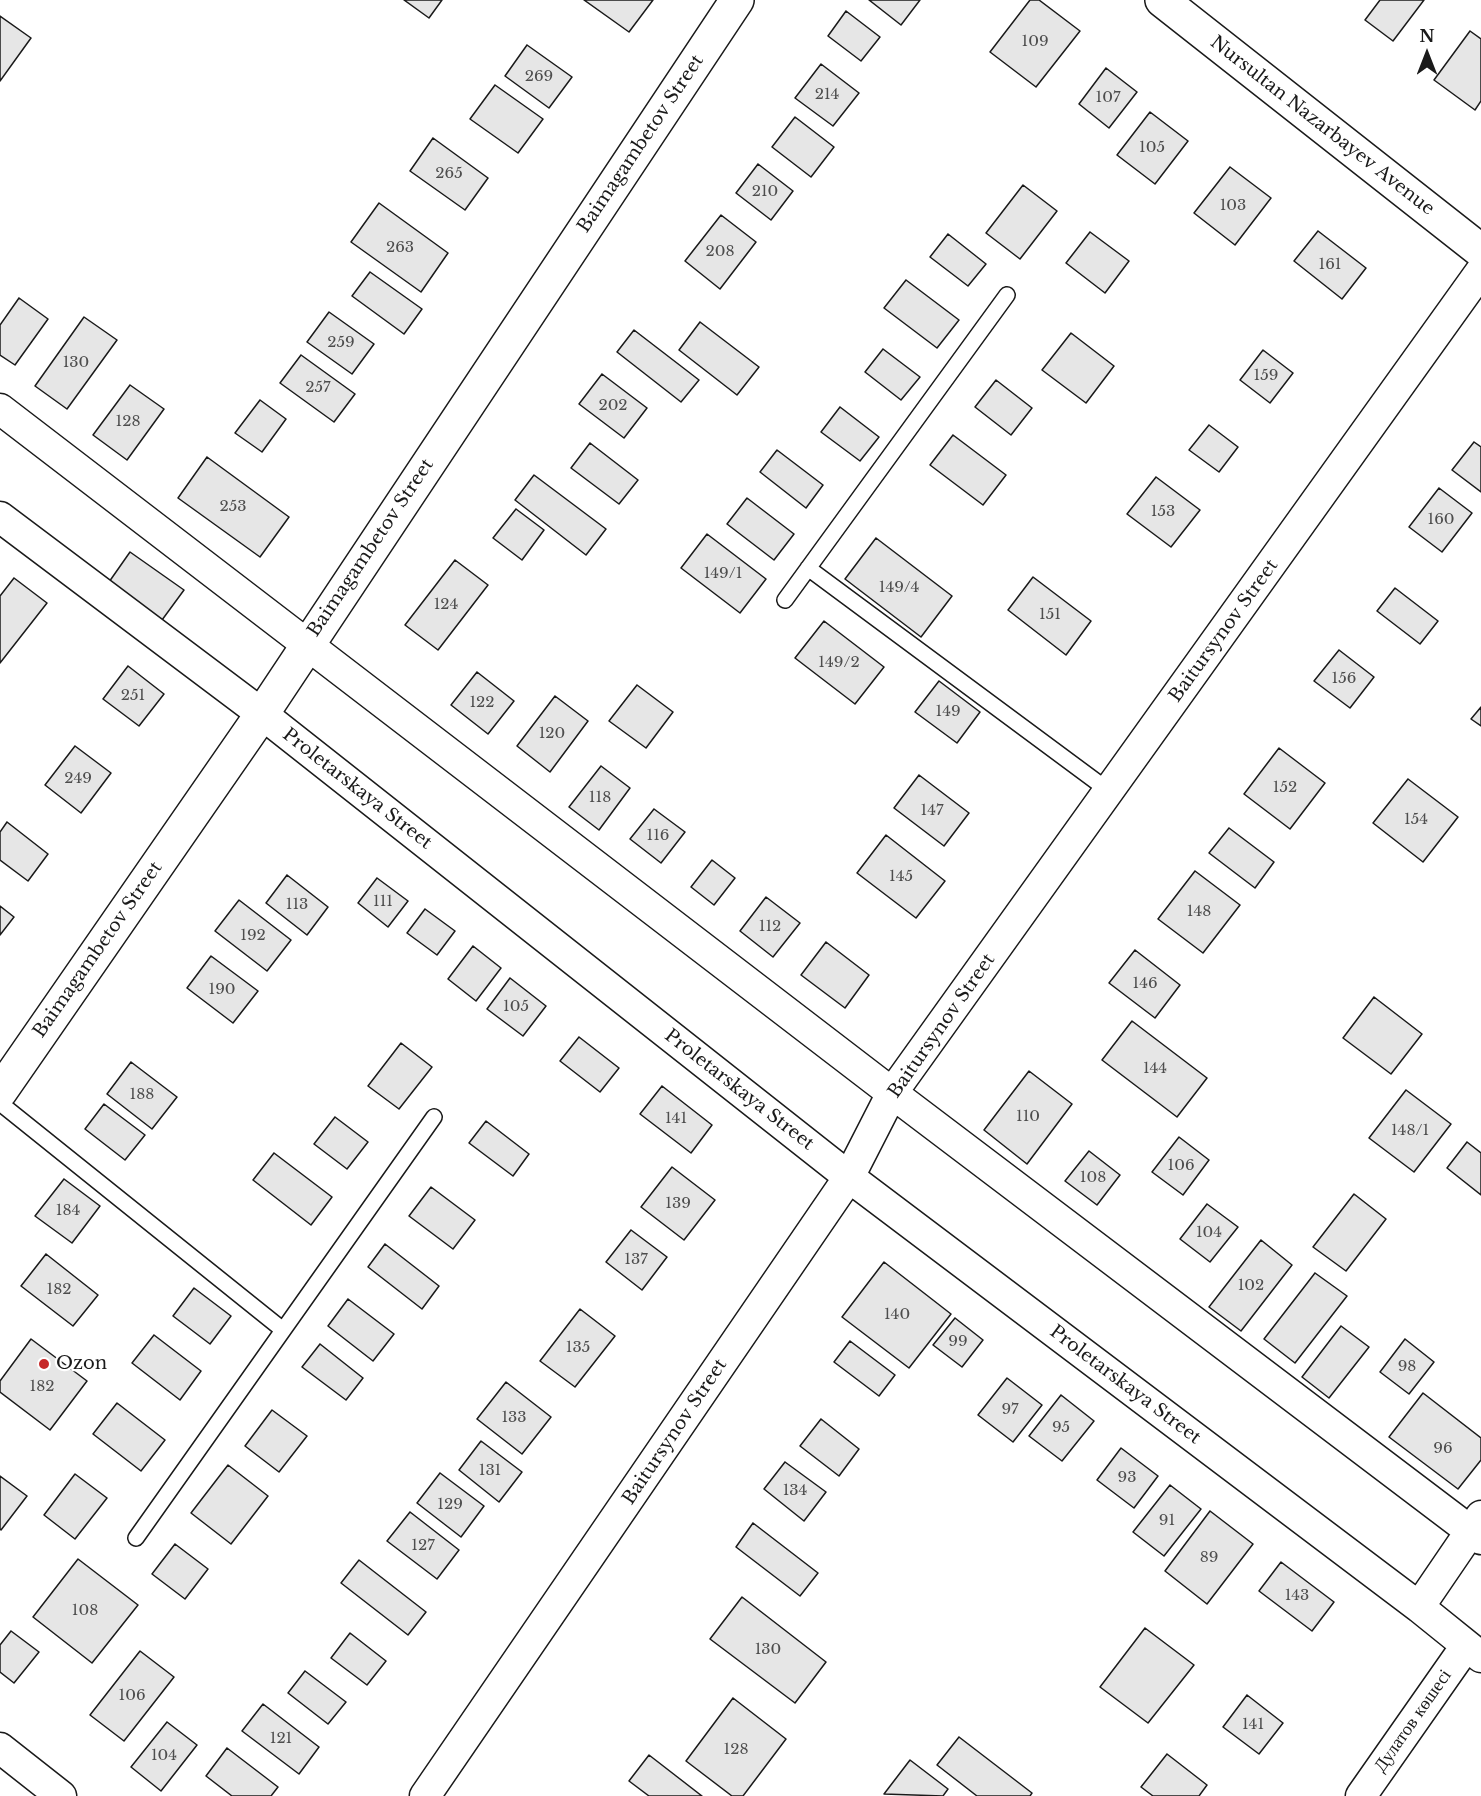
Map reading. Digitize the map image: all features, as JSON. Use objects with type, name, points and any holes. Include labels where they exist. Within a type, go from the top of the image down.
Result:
[{"type":"main road","name":"Baimagambetov Street","points":[[0,1092],[262,714],[737,0]]},
{"type":"main road","name":"Nursultan Nazarbayev Avenue","points":[[1162,0],[1481,251]]},
{"type":"street","name":"Baitursynov Street","points":[[425,1796],[849,1177],[892,1094],[1481,271]]},
{"type":"street","points":[[0,409],[892,1094],[1477,1529],[1419,1607]]},
{"type":"street","name":"Proletarskaya Street","points":[[0,517],[262,714],[849,1177],[1419,1607],[1473,1652]]},
{"type":"street","name":"Дулатов көшесі","points":[[1361,1796],[1473,1652]]},
{"type":"street","points":[[0,1748],[61,1796]]},
{"type":"lane","points":[[785,600],[1007,295]]},
{"type":"lane","points":[[808,568],[1109,791]]},
{"type":"lane","points":[[0,1103],[283,1330]]},
{"type":"lane","points":[[136,1538],[434,1117]]},
{"type":"building","points":[[404,0],[442,0],[429,18]]},
{"type":"building","points":[[584,0],[653,0],[629,32]]},
{"type":"building","points":[[869,0],[920,0],[901,25]]},
{"type":"building","points":[[1030,0],[1039,0],[1080,31],[1036,87],[990,52]]},
{"type":"building","points":[[1380,0],[1424,0],[1393,41],[1365,20]]},
{"type":"building","points":[[846,11],[880,37],[861,61],[828,36]]},
{"type":"building","points":[[0,16],[31,38],[0,81]]},
{"type":"building","points":[[1470,31],[1481,39],[1481,101],[1475,110],[1434,80]]},
{"type":"building","points":[[527,45],[572,77],[549,108],[505,76]]},
{"type":"building","points":[[821,64],[859,93],[833,126],[795,98]]},
{"type":"building","points":[[1106,68],[1137,92],[1109,128],[1079,104]]},
{"type":"building","points":[[495,85],[543,119],[518,153],[470,119]]},
{"type":"building","points":[[1150,112],[1188,141],[1155,184],[1117,155]]},
{"type":"building","points":[[795,117],[834,147],[811,177],[772,147]]},
{"type":"building","points":[[433,138],[488,178],[465,210],[410,171]]},
{"type":"building","points":[[758,164],[793,191],[771,220],[736,193]]},
{"type":"building","points":[[1230,167],[1271,198],[1235,245],[1194,213]]},
{"type":"building","points":[[1023,185],[1057,211],[1020,259],[986,233]]},
{"type":"building","points":[[379,203],[448,253],[421,292],[351,242]]},
{"type":"building","points":[[721,215],[756,242],[720,289],[685,261]]},
{"type":"building","points":[[1318,231],[1366,268],[1342,299],[1294,261]]},
{"type":"building","points":[[1090,232],[1129,261],[1105,293],[1066,263]]},
{"type":"building","points":[[948,234],[986,264],[968,286],[930,257]]},
{"type":"building","points":[[370,272],[422,309],[404,334],[352,296]]},
{"type":"building","points":[[906,280],[959,320],[937,348],[884,308]]},
{"type":"building","points":[[19,298],[48,319],[15,365],[0,355],[0,325]]},
{"type":"building","points":[[329,312],[374,344],[352,374],[307,342]]},
{"type":"building","points":[[84,317],[117,340],[67,409],[35,386]]},
{"type":"building","points":[[700,322],[759,367],[737,395],[679,350]]},
{"type":"building","points":[[634,330],[699,380],[681,402],[617,352]]},
{"type":"building","points":[[1071,333],[1114,366],[1086,403],[1042,370]]},
{"type":"building","points":[[883,349],[920,377],[901,400],[865,372]]},
{"type":"building","points":[[1263,350],[1293,373],[1270,403],[1240,380]]},
{"type":"building","points":[[301,355],[355,394],[334,422],[280,383]]},
{"type":"building","points":[[602,374],[647,408],[624,438],[579,404]]},
{"type":"building","points":[[996,380],[1032,408],[1011,435],[975,407]]},
{"type":"building","points":[[130,385],[164,409],[127,460],[93,435]]},
{"type":"building","points":[[260,400],[286,419],[262,452],[235,433]]},
{"type":"building","points":[[840,407],[879,437],[860,461],[821,432]]},
{"type":"building","points":[[1209,425],[1238,447],[1219,472],[1189,450]]},
{"type":"building","points":[[953,435],[1006,475],[983,505],[930,465]]},
{"type":"building","points":[[1474,442],[1481,447],[1481,492],[1452,470]]},
{"type":"building","points":[[590,443],[638,480],[619,504],[571,468]]},
{"type":"building","points":[[777,450],[823,485],[806,508],[760,472]]},
{"type":"building","points":[[207,457],[289,517],[260,557],[178,498]]},
{"type":"building","points":[[534,475],[606,529],[586,555],[515,500]]},
{"type":"building","points":[[1156,477],[1200,510],[1171,547],[1127,514]]},
{"type":"building","points":[[1439,488],[1472,513],[1442,552],[1409,527]]},
{"type":"building","points":[[747,498],[794,534],[774,560],[727,524]]},
{"type":"building","points":[[516,509],[544,530],[522,560],[493,538]]},
{"type":"building","points":[[707,534],[766,579],[740,613],[681,568]]},
{"type":"building","points":[[876,538],[952,596],[921,637],[845,579]]},
{"type":"building","points":[[130,552],[184,590],[162,620],[109,582]]},
{"type":"building","points":[[455,560],[488,585],[438,650],[405,625]]},
{"type":"building","points":[[1033,577],[1091,621],[1066,655],[1008,610]]},
{"type":"building","points":[[14,578],[47,603],[0,663],[0,596]]},
{"type":"building","points":[[1395,588],[1438,621],[1420,644],[1377,611]]},
{"type":"building","points":[[824,621],[884,667],[855,704],[795,658]]},
{"type":"building","points":[[1339,650],[1374,677],[1350,708],[1314,681]]},
{"type":"building","points":[[128,666],[164,694],[139,726],[103,699]]},
{"type":"building","points":[[477,672],[514,701],[488,734],[451,705]]},
{"type":"building","points":[[939,681],[980,712],[957,743],[915,712]]},
{"type":"building","points":[[637,685],[673,712],[646,748],[609,721]]},
{"type":"building","points":[[555,696],[588,721],[550,772],[517,746]]},
{"type":"building","points":[[1481,707],[1481,726],[1471,719]]},
{"type":"building","points":[[75,746],[111,773],[81,813],[45,785]]},
{"type":"building","points":[[1279,748],[1325,783],[1290,829],[1244,794]]},
{"type":"building","points":[[601,766],[630,788],[599,830],[569,807]]},
{"type":"building","points":[[919,775],[969,813],[944,846],[894,808]]},
{"type":"building","points":[[1408,779],[1458,817],[1423,862],[1373,823]]},
{"type":"building","points":[[654,809],[685,832],[661,863],[630,839]]},
{"type":"building","points":[[7,822],[48,854],[28,881],[0,860],[0,832]]},
{"type":"building","points":[[1229,828],[1274,862],[1255,888],[1209,853]]},
{"type":"building","points":[[886,835],[945,881],[916,918],[857,873]]},
{"type":"building","points":[[712,860],[735,878],[714,905],[691,887]]},
{"type":"building","points":[[1195,871],[1240,905],[1203,953],[1158,919]]},
{"type":"building","points":[[287,875],[328,907],[307,935],[266,903]]},
{"type":"building","points":[[377,878],[408,901],[388,927],[358,903]]},
{"type":"building","points":[[766,897],[800,923],[773,957],[740,931]]},
{"type":"building","points":[[239,900],[291,940],[267,971],[215,931]]},
{"type":"building","points":[[0,906],[14,917],[0,935]]},
{"type":"building","points":[[425,909],[455,931],[437,955],[407,933]]},
{"type":"building","points":[[826,942],[869,975],[845,1008],[801,975]]},
{"type":"building","points":[[473,946],[501,968],[476,1001],[448,979]]},
{"type":"building","points":[[1135,950],[1180,985],[1155,1018],[1109,983]]},
{"type":"building","points":[[211,956],[258,991],[233,1023],[187,988]]},
{"type":"building","points":[[510,978],[546,1006],[523,1036],[487,1009]]},
{"type":"building","points":[[1374,997],[1422,1034],[1391,1074],[1343,1038]]},
{"type":"building","points":[[1132,1021],[1207,1078],[1177,1117],[1102,1060]]},
{"type":"building","points":[[579,1037],[619,1068],[600,1092],[560,1061]]},
{"type":"building","points":[[401,1043],[432,1067],[399,1109],[368,1086]]},
{"type":"building","points":[[131,1062],[177,1097],[152,1129],[107,1094]]},
{"type":"building","points":[[1029,1071],[1072,1104],[1027,1164],[984,1130]]},
{"type":"building","points":[[662,1086],[712,1125],[691,1153],[640,1114]]},
{"type":"building","points":[[1406,1090],[1451,1124],[1414,1172],[1369,1138]]},
{"type":"building","points":[[104,1104],[145,1135],[125,1160],[85,1129]]},
{"type":"building","points":[[335,1117],[368,1142],[347,1169],[314,1144]]},
{"type":"building","points":[[486,1121],[529,1154],[513,1176],[469,1143]]},
{"type":"building","points":[[1179,1137],[1209,1160],[1183,1195],[1152,1172]]},
{"type":"building","points":[[1467,1142],[1481,1153],[1481,1195],[1447,1168]]},
{"type":"building","points":[[1089,1151],[1120,1175],[1097,1205],[1065,1181]]},
{"type":"building","points":[[274,1153],[332,1197],[311,1225],[253,1180]]},
{"type":"building","points":[[672,1167],[715,1200],[684,1240],[641,1207]]},
{"type":"building","points":[[64,1179],[100,1206],[72,1243],[35,1216]]},
{"type":"building","points":[[431,1187],[475,1220],[453,1249],[409,1216]]},
{"type":"building","points":[[1354,1194],[1386,1219],[1346,1271],[1313,1247]]},
{"type":"building","points":[[1207,1204],[1238,1227],[1210,1262],[1180,1239]]},
{"type":"building","points":[[631,1230],[667,1257],[642,1290],[606,1262]]},
{"type":"building","points":[[1261,1240],[1292,1265],[1241,1331],[1209,1307]]},
{"type":"building","points":[[385,1244],[439,1286],[422,1309],[368,1267]]},
{"type":"building","points":[[46,1254],[98,1295],[73,1326],[21,1286]]},
{"type":"building","points":[[884,1262],[951,1314],[909,1368],[842,1317]]},
{"type":"building","points":[[1315,1273],[1347,1296],[1295,1363],[1264,1339]]},
{"type":"building","points":[[194,1288],[231,1316],[210,1344],[173,1316]]},
{"type":"building","points":[[348,1299],[394,1334],[373,1361],[328,1326]]},
{"type":"building","points":[[580,1309],[615,1336],[575,1387],[540,1361]]},
{"type":"building","points":[[955,1318],[983,1340],[962,1367],[933,1345]]},
{"type":"building","points":[[1341,1326],[1369,1347],[1329,1398],[1302,1377]]},
{"type":"building","points":[[154,1335],[201,1371],[180,1400],[132,1363]]},
{"type":"building","points":[[31,1339],[87,1381],[50,1430],[0,1392],[0,1381]]},
{"type":"building","points":[[1405,1339],[1434,1362],[1409,1394],[1380,1372]]},
{"type":"building","points":[[850,1341],[895,1375],[879,1396],[834,1362]]},
{"type":"building","points":[[320,1344],[363,1378],[346,1400],[302,1367]]},
{"type":"building","points":[[1007,1378],[1042,1405],[1013,1442],[978,1415]]},
{"type":"building","points":[[506,1382],[551,1417],[522,1454],[477,1419]]},
{"type":"building","points":[[1423,1393],[1481,1438],[1481,1460],[1458,1489],[1389,1437]]},
{"type":"building","points":[[1061,1395],[1094,1421],[1062,1461],[1029,1436]]},
{"type":"building","points":[[117,1403],[165,1440],[141,1471],[93,1434]]},
{"type":"building","points":[[272,1410],[307,1436],[279,1472],[245,1446]]},
{"type":"building","points":[[821,1419],[859,1449],[839,1476],[800,1446]]},
{"type":"building","points":[[481,1441],[522,1472],[499,1502],[459,1470]]},
{"type":"building","points":[[1121,1448],[1158,1476],[1134,1508],[1097,1480]]},
{"type":"building","points":[[785,1462],[826,1492],[804,1521],[764,1489]]},
{"type":"building","points":[[228,1465],[268,1496],[231,1544],[191,1513]]},
{"type":"building","points":[[440,1473],[484,1506],[461,1537],[417,1503]]},
{"type":"building","points":[[75,1474],[107,1498],[75,1539],[44,1515]]},
{"type":"building","points":[[0,1476],[27,1496],[1,1530],[0,1529]]},
{"type":"building","points":[[1170,1485],[1201,1509],[1164,1556],[1133,1532]]},
{"type":"building","points":[[1210,1511],[1253,1544],[1207,1604],[1165,1571]]},
{"type":"building","points":[[410,1512],[459,1550],[437,1579],[387,1541]]},
{"type":"building","points":[[753,1523],[818,1573],[800,1596],[736,1547]]},
{"type":"building","points":[[175,1544],[208,1569],[185,1599],[152,1574]]},
{"type":"building","points":[[78,1559],[138,1605],[92,1663],[33,1617]]},
{"type":"building","points":[[359,1560],[426,1612],[408,1635],[341,1583]]},
{"type":"building","points":[[1281,1562],[1334,1602],[1312,1631],[1259,1591]]},
{"type":"building","points":[[742,1597],[826,1662],[795,1703],[710,1639]]},
{"type":"building","points":[[1145,1628],[1194,1665],[1148,1723],[1100,1687]]},
{"type":"building","points":[[11,1631],[39,1652],[14,1683],[0,1672],[0,1645]]},
{"type":"building","points":[[350,1633],[386,1661],[367,1685],[331,1658]]},
{"type":"building","points":[[140,1651],[174,1677],[124,1741],[90,1715]]},
{"type":"building","points":[[305,1671],[346,1702],[328,1724],[288,1693]]},
{"type":"building","points":[[1247,1695],[1283,1723],[1259,1754],[1223,1727]]},
{"type":"building","points":[[733,1698],[786,1739],[743,1796],[732,1796],[686,1761]]},
{"type":"building","points":[[263,1704],[319,1747],[299,1774],[242,1731]]},
{"type":"building","points":[[167,1722],[197,1745],[161,1791],[131,1767]]},
{"type":"building","points":[[959,1737],[1032,1793],[1030,1796],[977,1796],[937,1765]]},
{"type":"building","points":[[227,1748],[278,1787],[271,1796],[232,1796],[206,1776]]},
{"type":"building","points":[[1167,1754],[1207,1785],[1199,1796],[1153,1796],[1141,1787]]},
{"type":"building","points":[[649,1755],[702,1796],[649,1796],[629,1781]]},
{"type":"building","points":[[910,1760],[948,1789],[943,1796],[884,1794]]},
{"type":"place","name":"Ozon","points":[[44,1364]]}]
